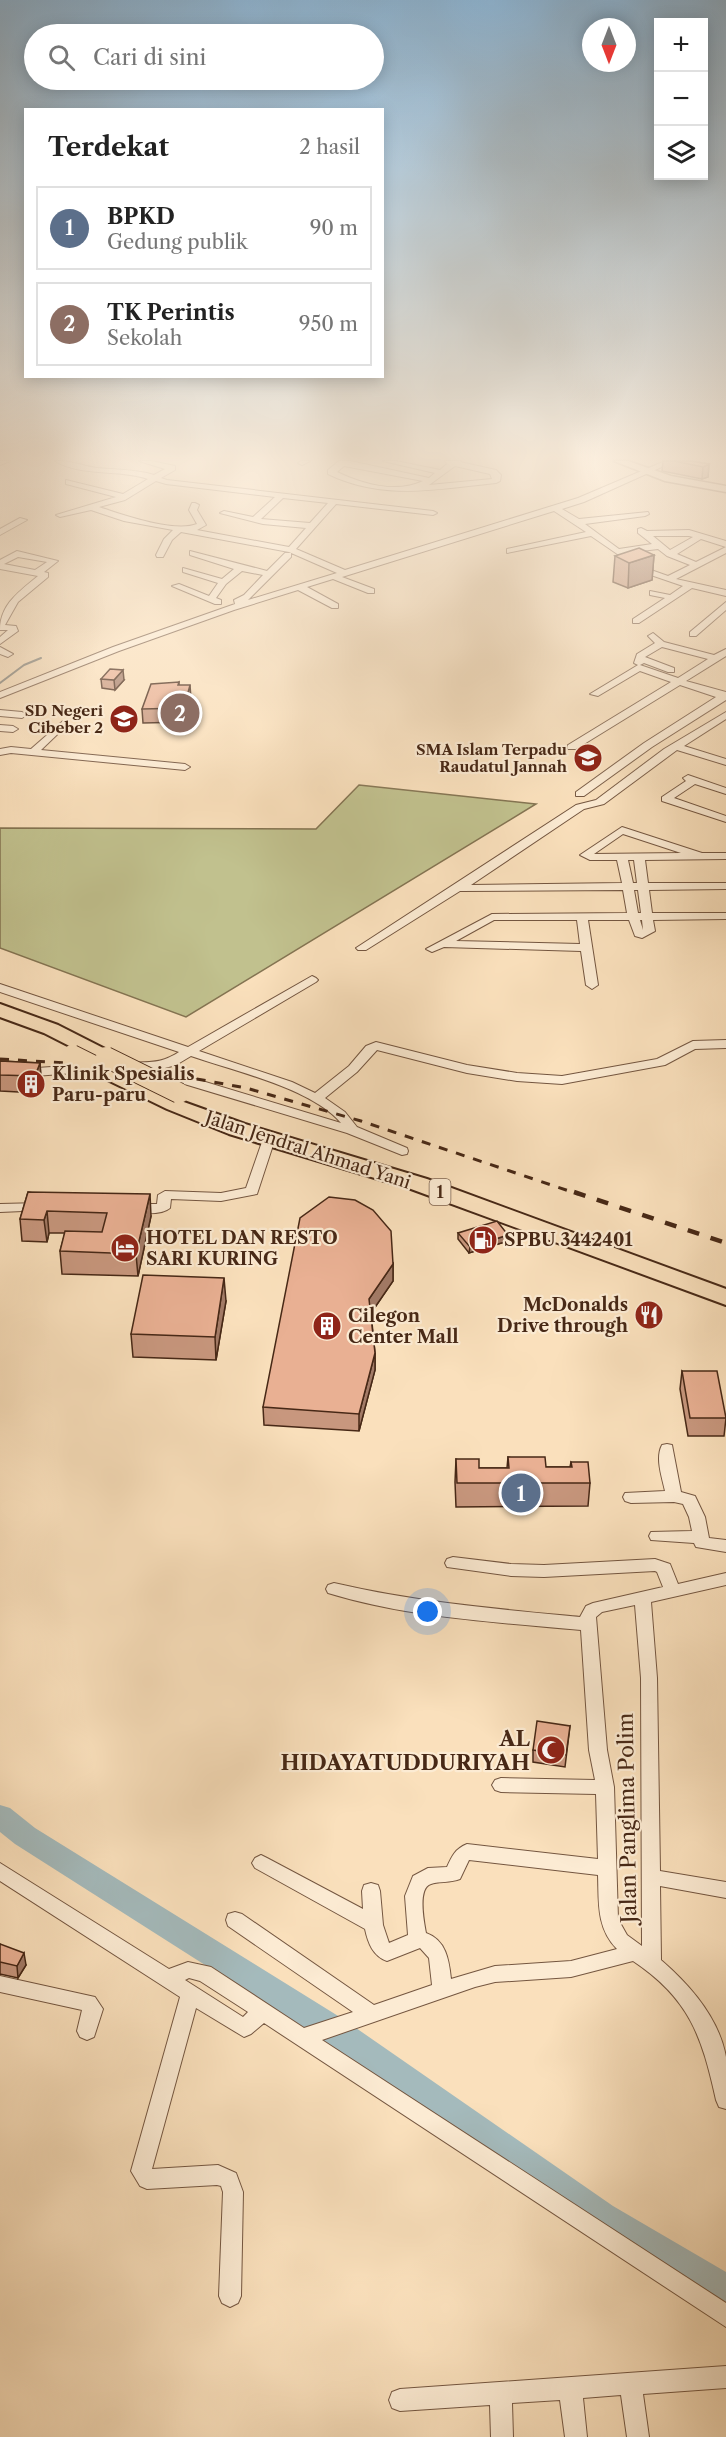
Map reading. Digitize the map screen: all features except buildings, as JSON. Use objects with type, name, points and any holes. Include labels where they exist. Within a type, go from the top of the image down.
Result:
[{"type":"highway","name":"Jalan Jendral Ahmad Yani","points":[[0,1010],[51,1029],[179,1093],[250,1120],[422,1173],[726,1285]]},
{"type":"highway","name":"Jalan Jendral Ahmad Yani","points":[[0,1021],[202,1117],[419,1184],[726,1297]]},
{"type":"street","points":[[0,641],[13,631],[13,628],[0,626],[5,612],[44,575]]},
{"type":"street","points":[[201,575],[223,582]]},
{"type":"street","points":[[211,599],[223,582],[232,575]]},
{"type":"street","points":[[228,607],[247,597],[268,575]]},
{"type":"street","points":[[0,695],[228,607],[301,588],[341,575]]},
{"type":"street","points":[[657,575],[726,593]]},
{"type":"street","points":[[650,582],[673,575]]},
{"type":"street","points":[[335,577],[371,591]]},
{"type":"street","points":[[712,590],[726,582]]},
{"type":"street","points":[[636,621],[692,585]]},
{"type":"street","points":[[176,586],[228,607]]},
{"type":"street","points":[[301,588],[335,606]]},
{"type":"street","points":[[653,593],[674,598]]},
{"type":"street","points":[[0,600],[15,600]]},
{"type":"street","points":[[693,634],[726,605]]},
{"type":"street","points":[[652,636],[661,644],[714,658]]},
{"type":"street","points":[[595,694],[639,663],[661,644]]},
{"type":"street","points":[[572,747],[726,652]]},
{"type":"street","points":[[639,663],[725,694]]},
{"type":"street","points":[[0,687],[10,690]]},
{"type":"street","points":[[580,794],[725,694]]},
{"type":"street","points":[[0,714],[22,715]]},
{"type":"street","points":[[362,948],[580,807],[600,802],[726,715]]},
{"type":"street","points":[[33,752],[63,724]]},
{"type":"street","points":[[0,728],[13,729]]},
{"type":"street","points":[[665,734],[677,747]]},
{"type":"street","points":[[648,745],[677,747],[726,762]]},
{"type":"street","points":[[0,752],[6,750],[33,752],[185,767]]},
{"type":"street","points":[[726,791],[690,779],[666,798],[726,819]]},
{"type":"street","points":[[580,794],[600,802]]},
{"type":"street","points":[[580,794],[580,807]]},
{"type":"street","points":[[700,856],[622,830],[585,855],[590,857],[726,856]]},
{"type":"street","points":[[622,857],[637,929],[642,934],[649,933],[639,857]]},
{"type":"street","points":[[458,888],[726,886]]},
{"type":"street","points":[[582,916],[592,985]]},
{"type":"street","points":[[587,948],[438,947],[492,917],[726,916]]},
{"type":"street","points":[[3,1072],[43,1073],[85,1068],[153,1067],[172,1062],[190,1053],[222,1030],[312,980]]},
{"type":"street","points":[[0,988],[288,1085],[317,1098],[342,1116],[352,1131]]},
{"type":"street","points":[[317,1098],[353,1069],[370,1049],[376,1046],[467,1069],[517,1077],[562,1080],[661,1062],[693,1045],[726,1044]]},
{"type":"street","points":[[153,1067],[175,1077],[352,1131],[402,1151]]},
{"type":"street","points":[[120,1207],[163,1208],[165,1195],[221,1197],[252,1191],[269,1139]]},
{"type":"street","points":[[0,1208],[55,1207]]},
{"type":"street","points":[[667,1449],[668,1471],[674,1496]]},
{"type":"street","points":[[631,1497],[674,1496],[689,1500],[702,1543],[726,1546]]},
{"type":"street","points":[[657,1536],[701,1538]]},
{"type":"street","points":[[453,1563],[511,1570],[544,1571],[655,1565],[664,1568],[673,1592]]},
{"type":"street","points":[[726,1579],[592,1610],[588,1616],[598,1750],[605,1787],[609,1919],[612,1932],[634,1952],[652,1963],[693,2006],[713,2048],[726,2100]]},
{"type":"street","points":[[334,1589],[377,1599],[480,1614],[588,1623]]},
{"type":"street","name":"Jalan Panglima Polim","points":[[643,1599],[649,1678],[653,1877],[652,1963]]},
{"type":"street","points":[[501,1785],[605,1787]]},
{"type":"street","points":[[418,1939],[414,1922],[415,1890],[419,1881],[426,1877],[453,1874],[462,1855],[467,1852],[608,1868]]},
{"type":"street","points":[[261,1863],[373,1924]]},
{"type":"street","points":[[0,1871],[244,2028],[262,2012]]},
{"type":"street","points":[[653,1877],[726,1890]]},
{"type":"street","points":[[371,1891],[373,1924],[383,1950],[387,1953],[418,1939],[429,1941],[433,1945],[440,1964],[442,1989]]},
{"type":"street","points":[[235,1920],[372,2014]]},
{"type":"street","points":[[314,2033],[442,1989],[495,1974],[572,1969],[634,1952]]},
{"type":"street","points":[[169,1978],[195,1970],[262,2012],[314,2033],[636,2259],[726,2316]]},
{"type":"street","points":[[0,1984],[88,2003],[93,2009],[87,2031]]},
{"type":"street","points":[[190,1995],[141,2171],[147,2179],[218,2175],[229,2180],[233,2192],[230,2296]]},
{"type":"street","points":[[400,2400],[726,2377]]},
{"type":"street","points":[[631,2384],[638,2437]]},
{"type":"street","points":[[570,2387],[576,2437]]},
{"type":"street","points":[[501,2394],[502,2437]]},
{"type":"green space","points":[[359,785],[536,804],[186,1017],[0,948],[0,828],[316,829]]},
{"type":"waterway","points":[[0,683],[24,665],[41,658]]},
{"type":"waterway","points":[[0,1816],[25,1836],[332,2029],[601,2217],[726,2291]]},
{"type":"railway","points":[[0,1059],[132,1067],[246,1088],[361,1121],[578,1194]]},
{"type":"railway","points":[[574,1192],[726,1243]]},
{"type":"place","name":"TK Perintis","points":[[180,713]]},
{"type":"place","name":"SD Negeri Cibeber 2","points":[[124,719]]},
{"type":"place","name":"SMA Islam Terpadu Raudatul Jannah","points":[[588,758]]},
{"type":"place","name":"Klinik Spesialis Paru-paru","points":[[31,1084]]},
{"type":"place","name":"SPBU 3442401","points":[[483,1240]]},
{"type":"place","name":"HOTEL DAN RESTO SARI KURING","points":[[125,1248]]},
{"type":"place","name":"McDonalds Drive through","points":[[649,1315]]},
{"type":"place","name":"Cilegon Center Mall","points":[[327,1326]]},
{"type":"place","name":"BPKD","points":[[521,1493]]},
{"type":"place","name":"AL HIDAYATUDDURIYAH","points":[[551,1750]]}]
